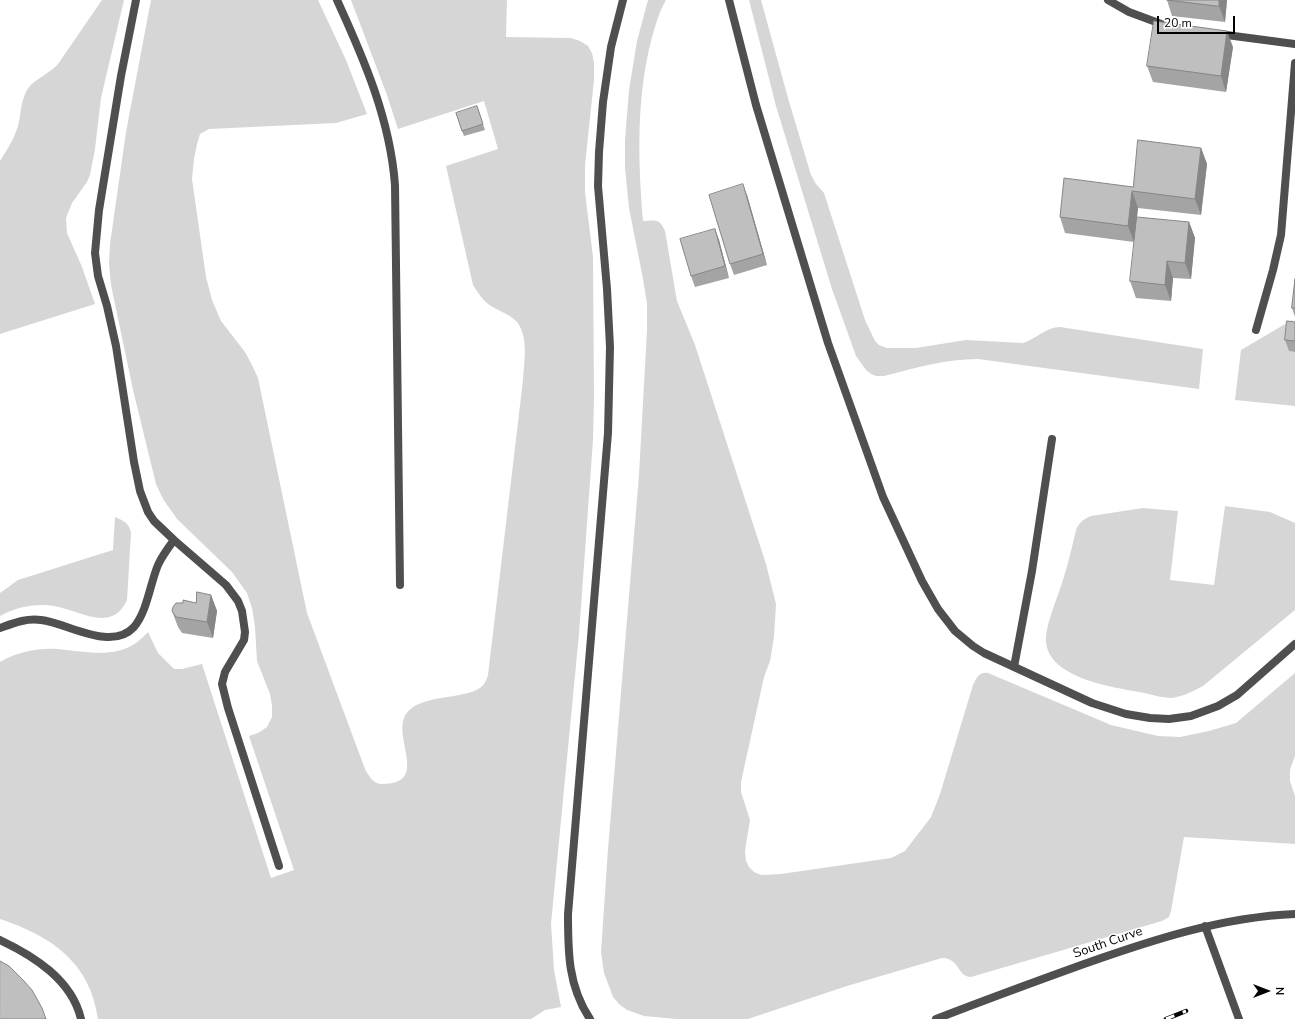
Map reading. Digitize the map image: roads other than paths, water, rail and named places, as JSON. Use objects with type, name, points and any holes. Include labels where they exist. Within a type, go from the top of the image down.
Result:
[{"type":"lane","points":[[136,0],[121,76],[99,210],[95,253],[98,276],[107,306],[116,346],[140,491],[148,512],[154,521],[174,540],[226,585],[238,601],[242,611],[245,632],[244,640],[225,672],[222,684],[228,708],[279,866]]},
{"type":"lane","points":[[337,0],[362,56],[386,128],[393,160],[395,185],[400,585]]},
{"type":"lane","points":[[590,1019],[584,1010],[570,968],[568,949],[568,914],[608,433],[610,347],[598,186],[599,152],[603,102],[611,47],[623,0]]},
{"type":"lane","points":[[729,0],[756,105],[828,343],[883,497],[922,581],[945,620],[955,631],[984,653],[1092,703],[1126,714],[1150,718],[1169,719],[1191,716],[1218,706],[1237,696],[1295,644]]},
{"type":"lane","points":[[1108,0],[1129,12],[1171,26]]},
{"type":"lane","points":[[1208,32],[1295,44]]},
{"type":"lane","points":[[1256,330],[1281,235],[1291,166],[1295,63]]},
{"type":"lane","points":[[1014,667],[1032,571],[1052,439]]},
{"type":"lane","points":[[0,628],[18,621],[29,619],[57,623],[98,637],[125,634],[133,628],[141,618],[158,565],[174,540]]},
{"type":"lane","name":"South Curve","points":[[936,1019],[1022,986],[1134,946],[1205,926],[1268,915],[1295,914]]},
{"type":"lane","points":[[1205,926],[1239,1019]]},
{"type":"lane","points":[[0,940],[36,960],[51,972],[73,998],[81,1019]]},
{"type":"railway","points":[[1166,1019],[1186,1011]]}]
